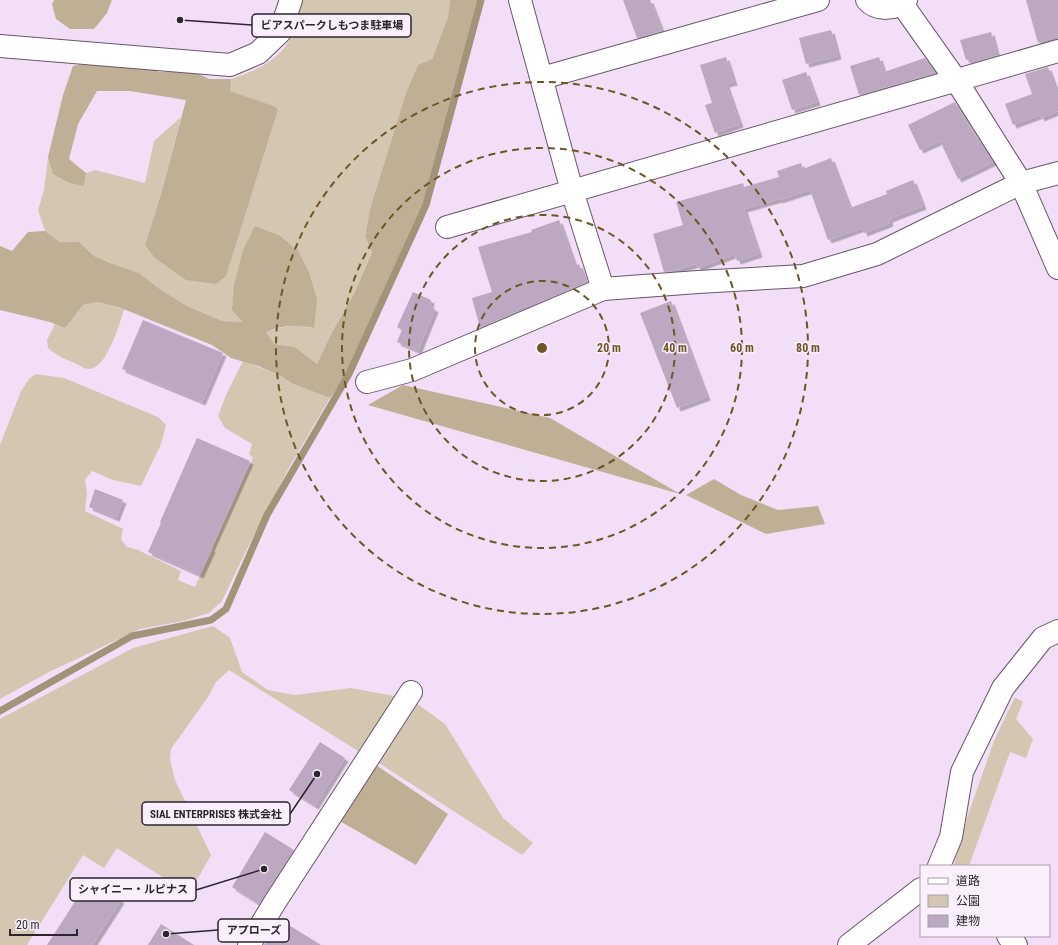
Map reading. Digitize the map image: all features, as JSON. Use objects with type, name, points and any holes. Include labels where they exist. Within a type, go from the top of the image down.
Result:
[{"type":"street","points":[[0,46],[230,65],[258,53],[280,32],[291,0]]},
{"type":"street","points":[[520,0],[572,191],[603,289]]},
{"type":"street","points":[[542,78],[818,0]]},
{"type":"street","points":[[867,0],[876,7],[885,8],[894,7],[904,2],[956,80],[1021,183],[1058,268]]},
{"type":"street","points":[[447,227],[1058,51]]},
{"type":"street","points":[[367,382],[412,370],[603,289],[804,276],[877,254],[1021,183],[1058,173]]},
{"type":"street","points":[[939,865],[951,837],[962,772],[1003,688],[1043,638],[1058,631]]},
{"type":"street","points":[[249,945],[410,692]]},
{"type":"street","points":[[849,945],[920,890]]},
{"type":"street","points":[[1009,937],[1016,945]]},
{"type":"green space","points":[[303,0],[450,0],[448,17],[432,59],[418,65],[407,90],[386,157],[370,209],[365,236],[372,251],[354,294],[331,334],[317,364],[295,347],[274,344],[265,332],[289,326],[313,328],[279,235],[255,226],[243,322],[222,321],[187,306],[161,290],[139,273],[94,256],[79,242],[60,242],[45,231],[38,210],[44,190],[48,157],[53,174],[84,186],[86,173],[95,170],[145,183],[154,141],[181,117],[161,194],[145,245],[216,284],[226,275],[278,110],[276,107],[229,91],[231,79],[263,65],[278,55],[289,41]]},
{"type":"green space","points":[[98,302],[124,309],[111,345],[101,362],[95,367],[89,369],[85,368],[60,357],[48,348],[47,340],[55,324],[65,328],[83,305]]},
{"type":"green space","points":[[243,361],[281,376],[293,384],[330,398],[290,466],[222,601],[209,613],[183,621],[140,629],[49,672],[0,699],[0,445],[21,391],[30,378],[36,374],[64,378],[158,417],[166,425],[161,444],[141,486],[113,480],[92,471],[85,480],[87,493],[85,511],[123,529],[121,539],[127,547],[138,550],[181,571],[178,580],[195,587],[253,458],[249,454],[252,444],[225,428],[218,416],[226,395]]},
{"type":"green space","points":[[213,626],[230,638],[242,672],[268,690],[295,695],[351,688],[399,697],[358,751],[229,670],[216,682],[208,697],[171,749],[170,760],[175,780],[211,855],[189,894],[117,848],[104,868],[83,855],[27,945],[0,945],[0,719],[133,648]]},
{"type":"green space","points":[[1015,697],[1023,702],[1016,719],[1033,739],[1026,758],[1010,752],[969,865],[954,865],[960,838],[994,741]]},
{"type":"green space","points":[[412,700],[445,724],[503,818],[533,843],[522,855],[374,760]]},
{"type":"shaded area","points":[[54,0],[112,0],[107,13],[94,29],[70,29],[56,19],[52,4]]},
{"type":"shaded area","points":[[450,0],[479,0],[424,204],[347,374],[330,398],[293,384],[281,376],[258,366],[231,358],[212,345],[121,308],[98,302],[83,305],[65,328],[50,322],[0,310],[0,246],[12,251],[28,232],[45,231],[60,242],[79,242],[94,256],[139,273],[161,290],[187,306],[222,321],[243,322],[232,310],[234,285],[243,250],[255,226],[279,235],[298,251],[309,272],[317,300],[314,328],[289,326],[266,332],[274,344],[295,347],[317,364],[331,334],[354,294],[372,252],[365,236],[370,209],[386,157],[407,90],[418,65],[432,59],[448,17]]},
{"type":"shaded area","points":[[94,62],[149,66],[159,72],[195,72],[209,79],[231,79],[230,91],[276,107],[278,110],[226,276],[216,284],[186,280],[155,258],[145,245],[161,194],[186,100],[130,91],[97,91],[78,124],[69,159],[86,173],[84,186],[70,183],[53,174],[48,157],[63,95],[73,66]]},
{"type":"shaded area","points":[[403,385],[550,418],[680,494],[368,405]]},
{"type":"shaded area","points":[[714,479],[741,495],[778,510],[818,506],[825,524],[766,534],[686,495]]},
{"type":"shaded area","points":[[373,763],[448,814],[416,865],[338,820]]},
{"type":"building","points":[[623,0],[650,0],[662,31],[637,38]]},
{"type":"building","points":[[1026,0],[1058,0],[1058,36],[1038,43]]},
{"type":"building","points":[[831,30],[838,56],[806,64],[799,38]]},
{"type":"building","points":[[991,32],[997,55],[971,63],[970,60],[966,60],[960,40]]},
{"type":"building","points":[[726,57],[734,82],[726,84],[740,124],[715,133],[705,105],[712,103],[700,65]]},
{"type":"building","points":[[879,57],[884,72],[925,58],[936,73],[859,95],[850,66]]},
{"type":"building","points":[[1048,67],[1058,95],[1058,111],[1041,118],[1040,115],[1013,125],[1005,104],[1032,94],[1025,74]]},
{"type":"building","points":[[806,72],[817,102],[792,110],[782,80]]},
{"type":"building","points":[[955,102],[977,139],[978,138],[993,162],[958,179],[940,141],[920,150],[908,125]]},
{"type":"building","points":[[831,158],[850,208],[887,194],[886,191],[913,180],[923,206],[889,219],[890,223],[864,233],[862,228],[828,240],[810,190],[744,209],[759,254],[737,261],[735,254],[698,268],[696,264],[673,271],[664,272],[653,234],[683,225],[676,202],[743,183],[744,187],[779,177],[777,171],[801,163],[803,169]]},
{"type":"building","points":[[559,220],[575,266],[579,264],[586,283],[519,309],[519,311],[480,328],[472,298],[492,292],[478,247],[532,232],[531,230]]},
{"type":"building","points":[[413,292],[431,300],[430,306],[435,309],[418,351],[397,342],[402,330],[397,327]]},
{"type":"building","points":[[671,301],[707,397],[677,408],[640,313]]},
{"type":"building","points":[[143,320],[223,353],[202,402],[122,369]]},
{"type":"building","points":[[197,438],[250,461],[200,575],[148,552]]},
{"type":"building","points":[[95,489],[123,500],[116,518],[89,507]]},
{"type":"building","points":[[320,742],[345,758],[315,806],[289,790]]},
{"type":"building","points":[[265,832],[294,850],[259,904],[232,887]]},
{"type":"building","points":[[89,880],[121,900],[92,945],[47,945]]},
{"type":"building","points":[[279,919],[321,945],[264,945]]},
{"type":"building","points":[[161,924],[194,945],[148,945]]},
{"type":"waterway","points":[[0,711],[132,636],[211,620],[226,609],[267,515],[349,374],[426,205],[481,0]]},
{"type":"place","name":"ビアスパークしもつま駐車場","points":[[180,20]]},
{"type":"place","name":"SIAL ENTERPRISES 株式会社","points":[[317,774]]},
{"type":"place","name":"シャイニー・ルピナス","points":[[264,869]]},
{"type":"place","name":"アプローズ","points":[[166,934]]}]
